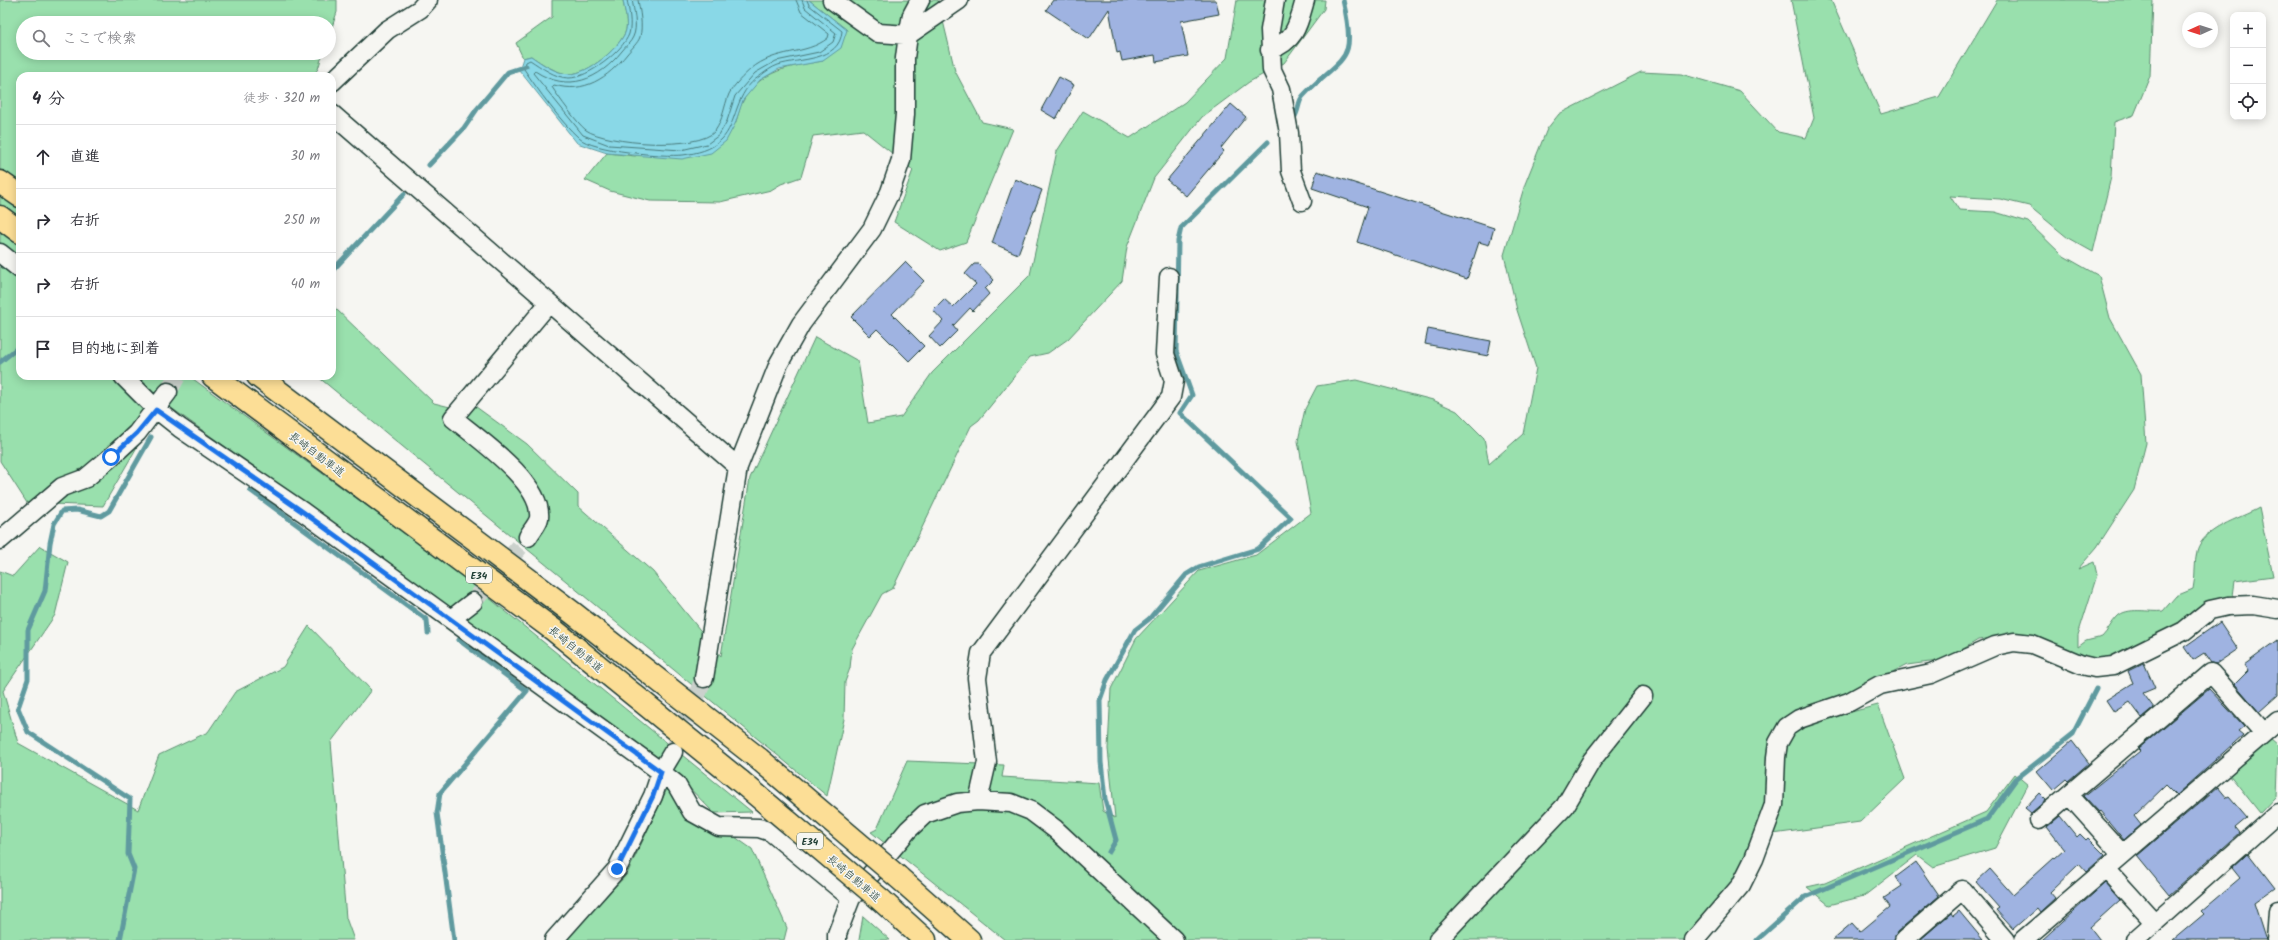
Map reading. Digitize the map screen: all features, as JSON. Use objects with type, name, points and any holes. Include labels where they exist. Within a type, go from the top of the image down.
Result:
[{"type":"highway","points":[[0,182],[16,193]]},
{"type":"highway","points":[[0,217],[16,229]]},
{"type":"highway","name":"長崎自動車道","points":[[218,380],[555,632],[740,781],[881,900],[925,940]]},
{"type":"highway","name":"E34","points":[[263,380],[573,613],[759,759],[898,877],[969,940]]},
{"type":"street","points":[[336,78],[382,35],[420,9],[428,0]]},
{"type":"street","points":[[832,0],[878,33],[908,36],[959,0]]},
{"type":"street","points":[[704,678],[738,467],[779,363],[801,324],[872,229],[890,192],[901,160],[905,114],[905,58],[908,36],[912,15],[920,0]]},
{"type":"street","points":[[1274,0],[1270,30],[1272,70],[1280,89],[1289,133],[1291,171],[1302,201]]},
{"type":"street","points":[[1270,50],[1284,44],[1297,29],[1305,0]]},
{"type":"street","points":[[336,117],[738,467]]},
{"type":"street","points":[[0,253],[16,266]]},
{"type":"street","points":[[978,801],[987,762],[977,678],[981,653],[1171,397],[1174,381],[1166,354],[1169,277]]},
{"type":"street","points":[[528,536],[539,518],[536,498],[514,469],[453,418],[549,303]]},
{"type":"street","points":[[128,380],[156,410],[303,512],[661,772],[676,784],[692,812],[719,827],[759,828],[771,832],[850,898]]},
{"type":"street","points":[[0,540],[62,487],[86,478],[137,433],[156,410],[168,392]]},
{"type":"street","points":[[451,619],[473,602]]},
{"type":"street","points":[[1694,940],[1741,885],[1754,859],[1774,805],[1778,743],[1788,727],[1799,719],[1849,702],[1880,685],[1931,674],[1995,646],[2014,642],[2032,644],[2082,665],[2095,668],[2113,666],[2184,631],[2210,610],[2228,606],[2253,605],[2278,609]]},
{"type":"street","points":[[2040,820],[2211,673],[2264,733]]},
{"type":"street","points":[[1438,940],[1565,806],[1592,760],[1643,696]]},
{"type":"street","points":[[2023,940],[2278,721]]},
{"type":"street","points":[[554,940],[617,869],[653,796],[661,772],[673,752]]},
{"type":"street","points":[[2069,795],[2122,854]]},
{"type":"street","points":[[836,940],[850,898],[908,830],[925,814],[956,803],[978,801],[1011,803],[1031,811],[1055,829],[1174,940]]},
{"type":"street","points":[[2135,940],[2278,813]]},
{"type":"street","points":[[2106,869],[2155,922]]},
{"type":"street","points":[[1904,940],[1962,890],[2005,940]]},
{"type":"street","points":[[2276,940],[2278,911]]},
{"type":"green space","points":[[0,0],[337,0],[336,16],[16,16],[16,60],[321,60],[315,72],[16,72],[16,380],[194,380],[456,571],[752,812],[714,813],[663,761],[163,402],[103,506],[27,503],[0,461]]},
{"type":"green space","points":[[552,0],[623,0],[626,21],[625,33],[616,46],[602,60],[577,73],[565,74],[549,68],[531,56],[523,58],[516,43],[552,17]]},
{"type":"green space","points":[[809,0],[938,0],[955,71],[982,122],[1013,129],[966,242],[940,251],[894,222],[913,170],[863,130],[813,136],[801,177],[781,184],[771,190],[720,202],[650,201],[610,191],[585,180],[607,153],[635,156],[735,124],[743,101],[758,82],[777,71],[823,61],[847,30]]},
{"type":"green space","points":[[1237,0],[1325,0],[1324,9],[1284,63],[1249,82],[1202,117],[1154,178],[1127,247],[1122,281],[1068,339],[1048,353],[1030,357],[979,420],[971,426],[893,588],[882,594],[852,649],[850,668],[845,682],[844,719],[827,796],[322,380],[336,380],[336,309],[434,403],[450,407],[472,404],[527,444],[578,494],[578,506],[653,572],[721,656],[750,478],[815,337],[858,361],[868,423],[901,417],[932,373],[1030,275],[1057,151],[1083,111],[1130,138],[1185,102],[1227,58]]},
{"type":"green space","points":[[1791,0],[1831,0],[1881,114],[1939,97],[1997,0],[2153,0],[2150,76],[2134,115],[2114,122],[2111,177],[2093,252],[2068,238],[2029,206],[2000,199],[1950,196],[1959,210],[1995,212],[2028,222],[2062,255],[2099,276],[2110,318],[2141,374],[2146,443],[2134,490],[2097,547],[2078,569],[2094,562],[2097,575],[2078,635],[2078,647],[2086,641],[2102,637],[2115,619],[2121,614],[2133,611],[2163,611],[2176,596],[2193,589],[2197,551],[2206,536],[2223,525],[2259,508],[2273,576],[2235,581],[2233,596],[2202,607],[2178,628],[2104,662],[2078,658],[2022,634],[1978,640],[1945,660],[1907,665],[1856,691],[1787,719],[1765,808],[1749,851],[1724,898],[1686,940],[1005,940],[871,832],[877,829],[907,761],[1004,765],[1002,777],[1099,783],[1103,811],[1115,818],[1108,749],[1111,689],[1136,639],[1199,571],[1256,555],[1311,513],[1298,441],[1305,409],[1317,386],[1356,380],[1433,400],[1457,411],[1484,438],[1489,464],[1523,434],[1536,368],[1517,310],[1504,255],[1525,184],[1547,129],[1559,114],[1641,72],[1681,74],[1740,91],[1778,132],[1806,138],[1814,118]]},
{"type":"green space","points":[[40,546],[68,562],[55,615],[3,691],[18,743],[138,810],[159,755],[208,732],[235,692],[283,667],[309,626],[371,690],[331,742],[346,918],[354,940],[0,940],[0,571],[13,576]]},
{"type":"green space","points":[[1878,705],[1905,779],[1860,822],[1773,834],[1785,742],[1802,725]]},
{"type":"green space","points":[[2270,739],[2278,746],[2276,796],[2260,813],[2229,774]]},
{"type":"green space","points":[[2015,774],[2028,785],[1995,848],[1933,867],[1917,855],[1864,896],[1829,905],[1807,887],[1825,883],[1986,812]]},
{"type":"green space","points":[[667,789],[752,849],[787,928],[784,940],[565,940],[627,874]]},
{"type":"green space","points":[[863,916],[890,940],[859,940]]},
{"type":"water","points":[[623,0],[809,0],[847,30],[841,48],[823,61],[779,69],[760,80],[743,100],[735,124],[726,141],[711,153],[682,159],[607,153],[577,143],[519,70],[523,58],[531,56],[549,68],[565,74],[577,73],[585,70],[602,60],[616,46],[625,33],[626,21]]},
{"type":"building","points":[[1053,0],[1216,0],[1219,14],[1181,21],[1188,56],[1156,62],[1155,55],[1122,61],[1120,52],[1117,53],[1109,9],[1089,39],[1046,10]]},
{"type":"building","points":[[1059,77],[1074,85],[1056,119],[1041,110]]},
{"type":"building","points":[[1231,104],[1246,117],[1221,148],[1224,151],[1186,196],[1167,180]]},
{"type":"building","points":[[1317,171],[1494,228],[1489,245],[1479,242],[1467,279],[1357,242],[1368,207],[1312,188]]},
{"type":"building","points":[[1015,179],[1042,190],[1018,254],[992,243]]},
{"type":"building","points":[[905,262],[924,281],[892,314],[924,346],[909,361],[877,329],[870,336],[851,317]]},
{"type":"building","points":[[974,264],[979,264],[994,280],[985,289],[989,294],[973,311],[970,308],[953,326],[957,331],[940,348],[929,336],[943,321],[933,310],[944,299],[953,307],[976,284],[965,274]]},
{"type":"building","points":[[1428,329],[1491,341],[1488,356],[1425,344]]},
{"type":"building","points":[[2220,622],[2238,649],[2216,664],[2211,663],[2204,653],[2193,660],[2184,647]]},
{"type":"building","points":[[2278,640],[2278,695],[2259,712],[2235,684],[2248,671],[2244,665]]},
{"type":"building","points":[[2144,663],[2155,688],[2143,693],[2154,708],[2142,718],[2130,702],[2114,712],[2106,700],[2133,683],[2128,671]]},
{"type":"building","points":[[2209,689],[2244,726],[2238,731],[2243,735],[2176,795],[2166,785],[2134,816],[2141,825],[2124,840],[2100,811],[2099,812],[2084,796],[2140,751],[2138,749]]},
{"type":"building","points":[[2072,741],[2089,763],[2068,781],[2066,779],[2053,790],[2037,771]]},
{"type":"building","points":[[2218,787],[2227,798],[2229,797],[2247,818],[2235,828],[2239,833],[2169,895],[2137,856]]},
{"type":"building","points":[[2039,793],[2046,800],[2031,813],[2025,808]]},
{"type":"building","points":[[2060,816],[2077,837],[2080,834],[2086,840],[2088,838],[2105,855],[2086,872],[2079,864],[2050,892],[2055,898],[2040,912],[2037,908],[2013,929],[1996,910],[1999,908],[1976,882],[1990,869],[2013,895],[2064,849],[2047,827]]},
{"type":"building","points":[[2248,853],[2275,888],[2254,903],[2266,940],[2173,940],[2204,914],[2201,911],[2240,878],[2232,868]]},
{"type":"building","points":[[1916,862],[1939,896],[1897,932],[1894,940],[1832,940],[1852,923],[1860,932],[1890,907],[1884,898],[1902,886],[1896,877]]},
{"type":"building","points":[[2105,883],[2120,900],[2090,927],[2100,940],[2042,940]]},
{"type":"building","points":[[1959,911],[1983,940],[1920,940],[1951,913],[1953,916]]},
{"type":"waterway","points":[[1294,118],[1301,98],[1344,57],[1349,37],[1343,0]]},
{"type":"waterway","points":[[429,165],[464,128],[477,109],[508,72],[526,66]]},
{"type":"waterway","points":[[1109,852],[1116,840],[1105,799],[1101,762],[1100,700],[1107,680],[1135,630],[1149,619],[1186,575],[1199,567],[1258,549],[1291,518],[1180,413],[1192,395],[1176,351],[1178,241],[1181,228],[1268,142]]},
{"type":"waterway","points":[[336,267],[404,194]]},
{"type":"waterway","points":[[0,362],[16,349]]},
{"type":"waterway","points":[[120,940],[134,869],[128,854],[130,799],[28,732],[18,708],[28,679],[28,630],[45,591],[50,543],[54,524],[62,511],[77,510],[101,516],[109,511],[151,437]]},
{"type":"waterway","points":[[250,490],[427,620],[428,633]]},
{"type":"waterway","points":[[454,940],[437,813],[440,793],[527,691],[459,640]]},
{"type":"waterway","points":[[1757,940],[1805,897],[1987,819],[2016,779],[2073,734],[2096,689]]},
{"type":"tunnel","points":[[168,392],[175,380]]},
{"type":"tunnel","points":[[473,602],[528,537]]},
{"type":"tunnel","points":[[676,746],[704,678]]},
{"type":"route","points":[[111,457],[137,433],[156,410],[303,512],[661,772],[653,796],[617,869]]}]
